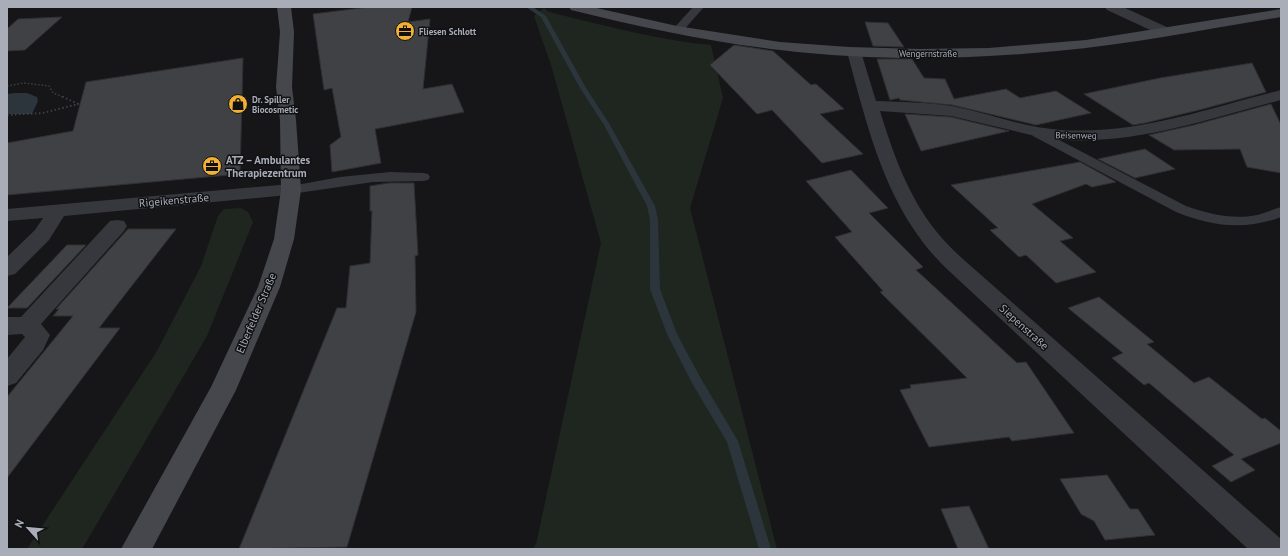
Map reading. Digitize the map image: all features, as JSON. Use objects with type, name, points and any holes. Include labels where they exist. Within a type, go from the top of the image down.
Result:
[{"type":"main road","name":"Elberfelder Straße","points":[[136,549],[223,390],[269,287],[284,239],[291,190],[288,120],[284,87],[287,32],[284,7]]},
{"type":"main road","name":"Wengernstraße","points":[[576,7],[678,30],[780,46],[854,52],[946,53],[1002,51],[1085,44],[1281,13]]},
{"type":"street","points":[[1112,7],[1166,32]]},
{"type":"street","name":"Siepenstraße","points":[[854,52],[869,105],[888,162],[906,202],[938,247],[956,265],[1270,549]]},
{"type":"street","name":"Beisenweg","points":[[869,105],[951,111],[1038,132],[1081,136],[1136,131],[1207,116],[1281,95]]},
{"type":"street","name":"Rigeikenstraße","points":[[7,215],[291,190]]},
{"type":"street","points":[[7,269],[42,235],[58,210]]},
{"type":"street","points":[[7,376],[34,344],[38,335],[17,325],[117,226]]},
{"type":"lane","points":[[678,30],[699,7]]},
{"type":"lane","points":[[1038,132],[1181,209],[1201,217],[1220,221],[1244,222],[1267,218],[1281,212]]},
{"type":"lane","points":[[291,190],[338,181],[406,176],[423,177]]},
{"type":"path","points":[[7,86],[24,83],[49,86],[53,93],[78,104],[56,112],[33,115],[7,115]]},
{"type":"shaded area","points":[[544,8],[549,12],[630,32],[670,40],[711,45],[723,98],[690,208],[777,549],[532,549],[536,544],[601,243],[551,65],[534,16]]},
{"type":"shaded area","points":[[27,93],[37,97],[38,101],[32,114],[7,114],[7,94]]},
{"type":"shaded area","points":[[241,208],[248,212],[253,222],[207,336],[82,549],[27,549],[157,351],[201,266],[218,216],[224,209]]},
{"type":"building","points":[[369,7],[412,7],[408,22],[430,19],[423,89],[452,84],[464,112],[375,129],[381,163],[332,172],[330,145],[341,137],[332,88],[324,90],[313,14]]},
{"type":"building","points":[[62,17],[25,50],[7,51],[7,29],[18,19]]},
{"type":"building","points":[[865,22],[888,23],[904,47],[873,46]]},
{"type":"building","points":[[734,45],[773,51],[811,85],[816,84],[844,109],[820,114],[863,154],[822,163],[772,110],[757,114],[710,65]]},
{"type":"building","points":[[243,58],[240,174],[7,195],[7,143],[73,131],[86,82]]},
{"type":"building","points":[[877,59],[912,59],[924,78],[945,79],[954,99],[1006,89],[1020,98],[1056,91],[1091,113],[1036,125],[952,105],[900,100],[899,98],[890,100]]},
{"type":"building","points":[[1252,63],[1266,92],[1145,123],[1133,125],[1084,94],[1160,78]]},
{"type":"building","points":[[1271,104],[1281,125],[1281,173],[1247,167],[1240,149],[1174,150],[1149,135],[1194,125]]},
{"type":"building","points":[[905,114],[951,117],[1009,131],[921,151]]},
{"type":"building","points":[[1145,149],[1175,169],[1135,178],[1098,159]]},
{"type":"building","points":[[1080,162],[1116,182],[1092,187],[1086,184],[1032,204],[1073,238],[1060,241],[1096,272],[1056,283],[1026,255],[1019,257],[990,230],[998,228],[951,185]]},
{"type":"building","points":[[851,170],[888,208],[869,213],[923,267],[916,270],[1017,363],[1026,362],[1074,433],[1012,441],[1009,437],[929,447],[900,390],[911,388],[910,385],[967,378],[880,292],[883,291],[835,237],[852,232],[806,181]]},
{"type":"building","points":[[389,183],[414,183],[418,255],[415,256],[416,312],[347,547],[239,549],[337,308],[346,308],[350,266],[370,263],[372,211],[370,211],[370,186]]},
{"type":"building","points":[[128,229],[176,229],[99,328],[120,328],[7,478],[7,397],[73,316],[53,316],[59,309],[56,309]]},
{"type":"building","points":[[67,245],[86,245],[27,308],[7,308]]},
{"type":"building","points":[[1099,297],[1154,342],[1147,344],[1194,383],[1209,377],[1262,419],[1265,418],[1281,431],[1281,443],[1241,459],[1255,470],[1231,482],[1212,466],[1234,455],[1149,383],[1144,385],[1112,358],[1123,353],[1068,308]]},
{"type":"building","points":[[1107,475],[1130,509],[1138,509],[1155,535],[1105,540],[1094,521],[1081,514],[1060,479]]},
{"type":"building","points":[[969,506],[989,549],[958,549],[941,509]]},
{"type":"waterway","points":[[529,7],[543,16],[583,88],[607,125],[651,206],[654,220],[655,289],[672,334],[696,380],[732,441],[765,549]]},
{"type":"place","name":"Fliesen Schlott","points":[[405,31]]},
{"type":"place","name":"Dr. Spiller Biocosmetic","points":[[238,104]]},
{"type":"place","name":"ATZ – Ambulantes Therapiezentrum","points":[[212,166]]}]
